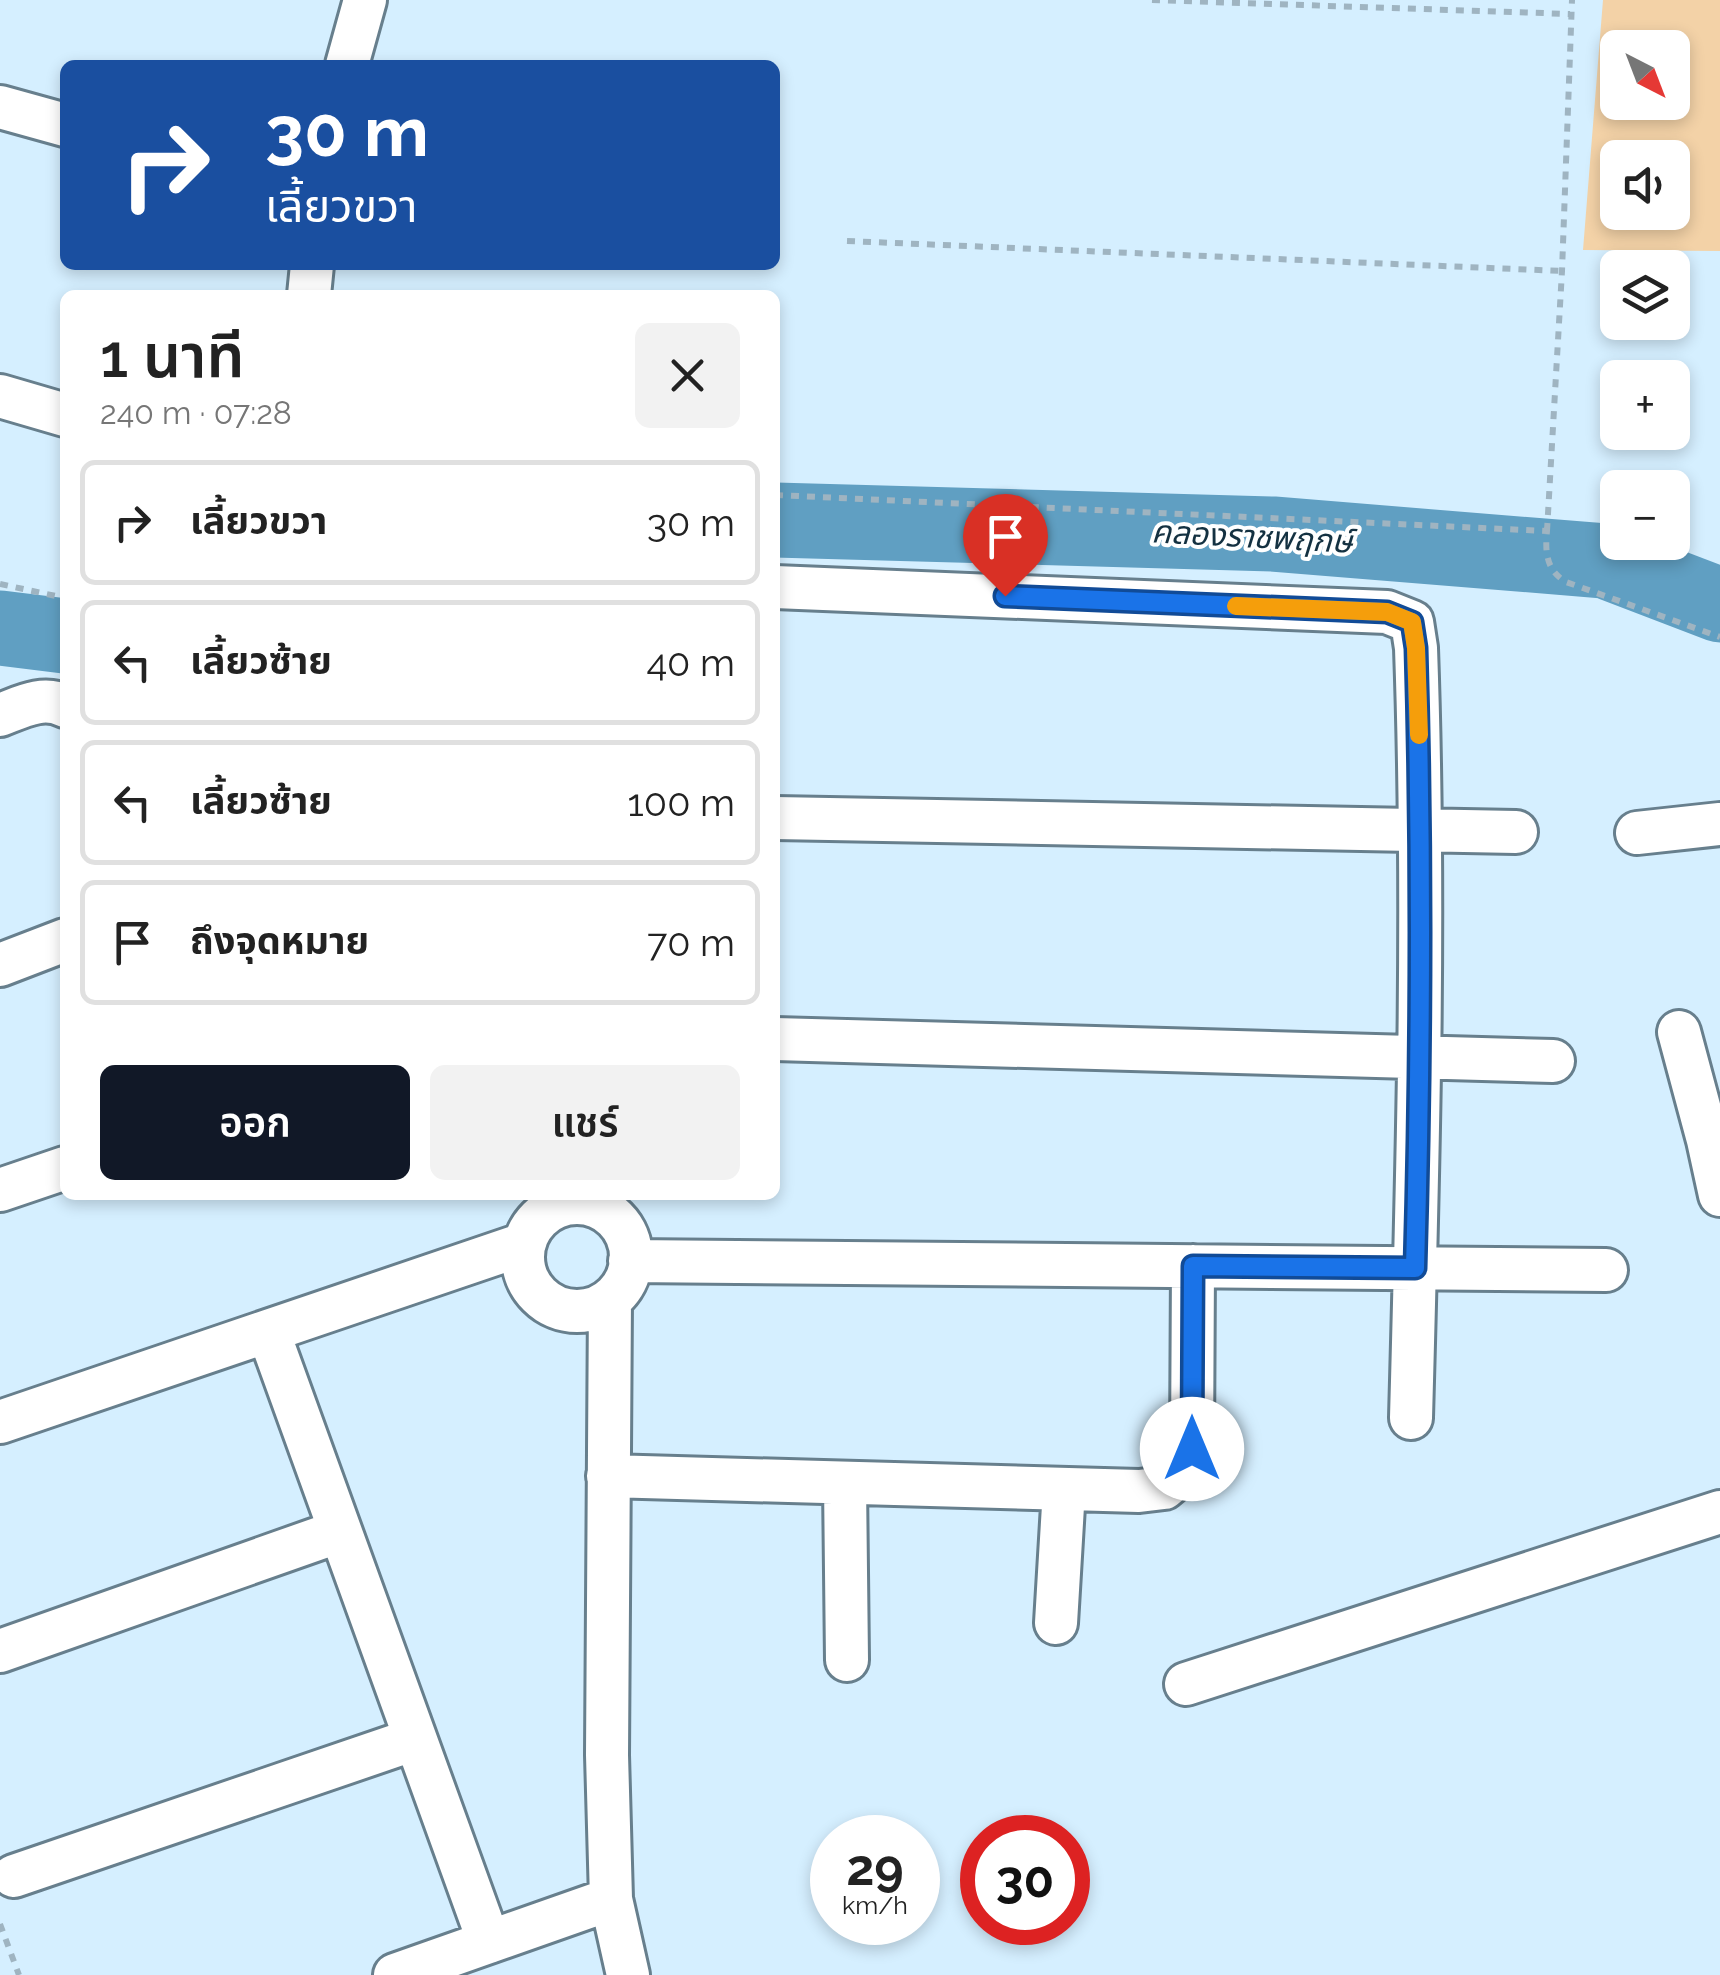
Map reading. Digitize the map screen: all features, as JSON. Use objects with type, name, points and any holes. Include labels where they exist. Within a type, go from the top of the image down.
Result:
[{"type":"street","points":[[349,60],[365,0]]},
{"type":"street","points":[[0,108],[60,124]]},
{"type":"street","points":[[0,396],[60,414]]},
{"type":"street","points":[[780,587],[1387,612],[1412,622],[1422,830],[1422,1057],[1411,1418]]},
{"type":"street","points":[[0,715],[32,702],[60,704]]},
{"type":"street","points":[[780,818],[1516,832]]},
{"type":"street","points":[[1638,832],[1720,824]]},
{"type":"street","points":[[0,965],[60,942]]},
{"type":"street","points":[[1679,1032],[1714,1139],[1720,1194]]},
{"type":"street","points":[[780,1039],[1552,1061]]},
{"type":"street","points":[[0,1190],[60,1170]]},
{"type":"street","points":[[561,1200],[579,1202],[598,1206],[614,1217],[625,1232],[630,1261],[622,1286],[610,1300],[592,1309],[574,1311],[555,1307],[528,1282],[523,1264],[524,1244],[531,1228],[561,1200]]},
{"type":"street","points":[[0,1422],[524,1244]]},
{"type":"street","points":[[630,1261],[1606,1270]]},
{"type":"street","points":[[608,1476],[1139,1491],[1164,1488],[1176,1478],[1192,1449],[1193,1266]]},
{"type":"street","points":[[610,1300],[610,1899],[628,1975]]},
{"type":"street","points":[[268,1331],[488,1942]]},
{"type":"street","points":[[845,1483],[847,1660]]},
{"type":"street","points":[[1056,1623],[1064,1489]]},
{"type":"street","points":[[1186,1684],[1720,1512]]},
{"type":"street","points":[[0,1651],[340,1531]]},
{"type":"street","points":[[14,1876],[415,1739]]},
{"type":"street","points":[[395,1975],[610,1899]]},
{"type":"path","points":[[1152,0],[1570,14]]},
{"type":"path","points":[[1572,0],[1562,271],[1544,554],[1557,576],[1720,637]]},
{"type":"path","points":[[847,241],[1562,271]]},
{"type":"path","points":[[780,496],[1547,531]]},
{"type":"path","points":[[0,584],[60,597]]},
{"type":"path","points":[[0,1924],[19,1975]]},
{"type":"shaded area","points":[[1603,0],[1720,0],[1720,251],[1583,250],[1600,38],[1600,120],[1690,120],[1690,30],[1601,30]]},
{"type":"waterway","name":"คลองราชพฤกษ์","points":[[780,520],[1273,534],[1605,561],[1720,605]]},
{"type":"waterway","name":"คลองราชพฤกษ์","points":[[0,628],[60,635]]},
{"type":"slow traffic","points":[[1236,606],[1387,612],[1412,622],[1419,735]]},
{"type":"route","points":[[1005,596],[1387,612],[1412,622],[1422,830],[1422,1057],[1415,1268],[1193,1266],[1192,1449]]}]
